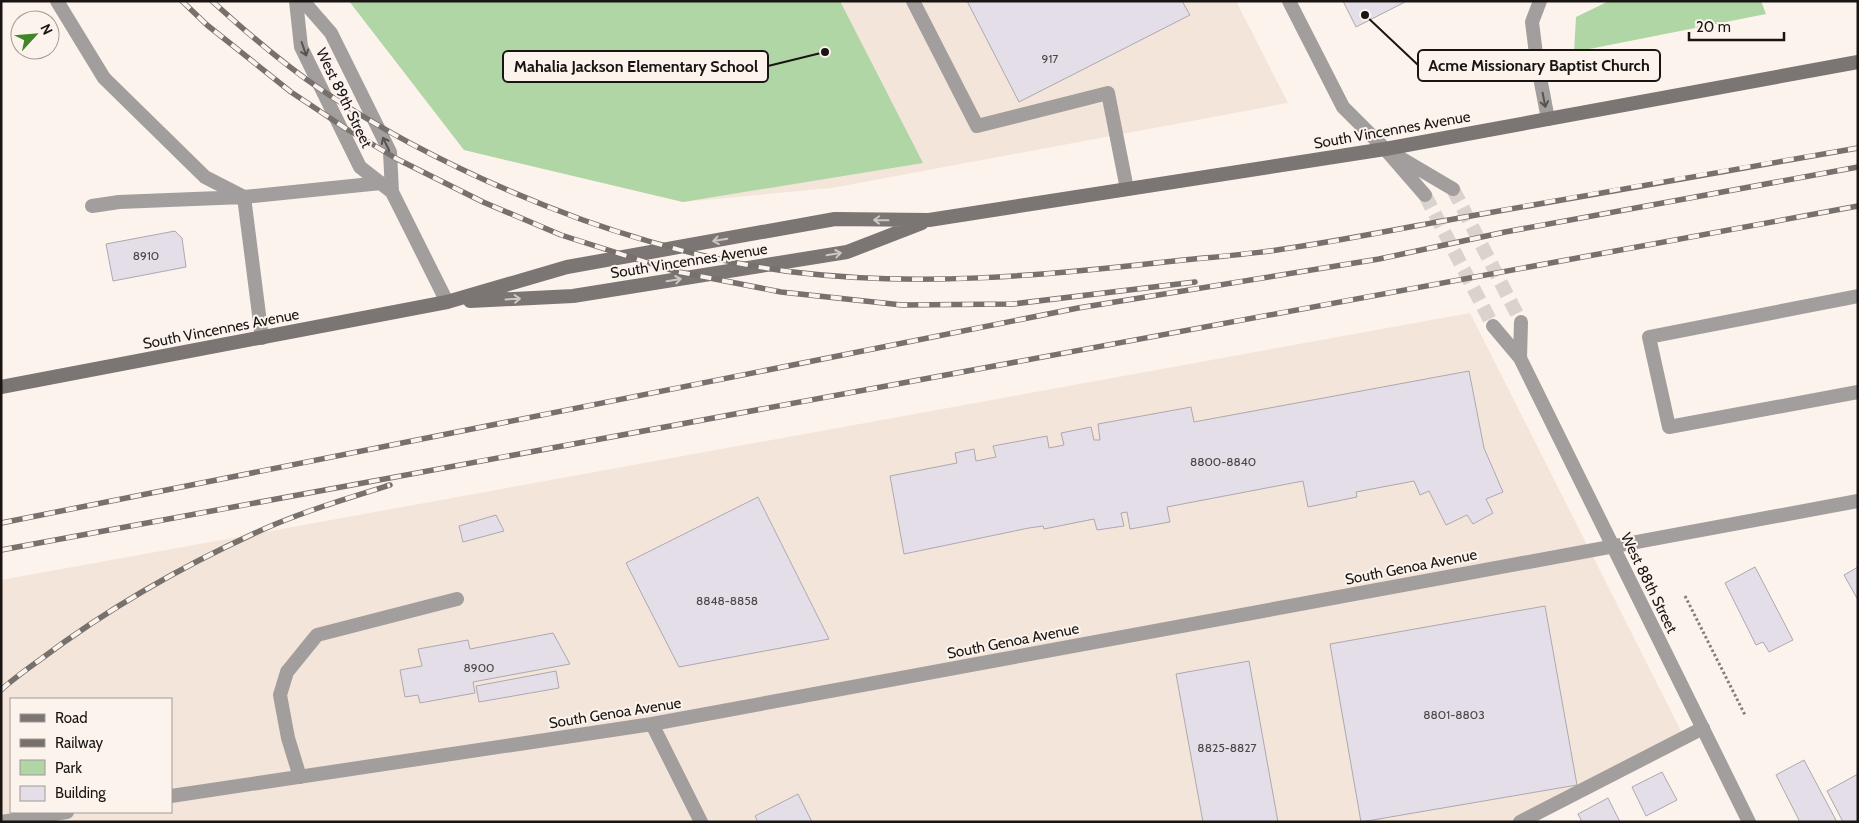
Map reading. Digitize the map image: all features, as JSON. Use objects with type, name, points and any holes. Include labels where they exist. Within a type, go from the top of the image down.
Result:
[{"type":"main road","name":"South Vincennes Avenue","points":[[1,387],[446,302],[568,267],[835,219],[930,220],[1385,149],[1858,62]]},
{"type":"main road","name":"South Vincennes Avenue","points":[[446,302],[572,296],[847,252],[930,220]]},
{"type":"street","points":[[57,1],[104,78],[205,177],[244,197]]},
{"type":"street","name":"West 89th Street","points":[[296,1],[301,47],[360,167],[392,192]]},
{"type":"street","name":"West 89th Street","points":[[303,1],[332,33],[390,152],[392,192],[446,302]]},
{"type":"street","points":[[913,1],[977,126],[1108,93],[1127,189]]},
{"type":"street","points":[[1289,1],[1343,107],[1385,149],[1425,195]]},
{"type":"street","points":[[1540,1],[1532,22],[1537,62],[1548,119]]},
{"type":"street","points":[[1385,149],[1453,189]]},
{"type":"street","points":[[92,206],[118,202],[244,197],[381,183]]},
{"type":"street","points":[[244,197],[262,338]]},
{"type":"street","points":[[1858,296],[1649,337],[1669,427],[1858,392]]},
{"type":"street","name":"West 88th Street","points":[[1520,358],[1521,322]]},
{"type":"street","name":"West 88th Street","points":[[1493,326],[1520,358],[1749,822]]},
{"type":"street","name":"South Genoa Avenue","points":[[172,796],[652,724],[1858,501]]},
{"type":"street","points":[[300,777],[288,738],[280,695],[287,672],[317,634],[457,599]]},
{"type":"street","points":[[652,724],[701,822]]},
{"type":"street","points":[[1520,822],[1703,728]]},
{"type":"street","points":[[1,822],[60,813]]},
{"type":"path","points":[[1685,596],[1744,715]]},
{"type":"shaded area","points":[[349,1],[1236,1],[1288,103],[832,188],[683,202],[464,150]]},
{"type":"shaded area","points":[[1470,313],[1684,737],[1522,822],[1,822],[1,580]]},
{"type":"green space","points":[[349,1],[840,1],[923,163],[683,202],[464,150]]},
{"type":"green space","points":[[1609,1],[1761,1],[1766,14],[1574,52],[1576,17]]},
{"type":"building","points":[[967,1],[1182,1],[1190,15],[1019,102]]},
{"type":"building","points":[[1343,1],[1405,1],[1405,2],[1356,27]]},
{"type":"building","points":[[175,231],[182,238],[186,267],[113,281],[106,244]]},
{"type":"building","points":[[1469,371],[1484,448],[1503,492],[1486,499],[1493,513],[1473,524],[1467,515],[1446,525],[1429,491],[1420,495],[1414,481],[1356,492],[1357,497],[1308,507],[1303,481],[1167,507],[1170,522],[1130,529],[1127,512],[1121,513],[1124,526],[1097,530],[1094,519],[1044,529],[1043,526],[1029,528],[904,554],[890,476],[957,463],[955,453],[974,449],[976,461],[996,457],[993,446],[1047,436],[1049,448],[1064,445],[1061,433],[1091,427],[1094,440],[1100,440],[1098,424],[1191,407],[1194,422]]},
{"type":"building","points":[[758,497],[829,639],[679,667],[626,563]]},
{"type":"building","points":[[496,515],[504,531],[463,542],[459,526]]},
{"type":"building","points":[[1755,567],[1793,640],[1769,652],[1763,642],[1756,645],[1725,583]]},
{"type":"building","points":[[1858,567],[1858,600],[1844,575]]},
{"type":"building","points":[[1545,606],[1577,785],[1361,822],[1330,644]]},
{"type":"building","points":[[553,633],[570,664],[473,682],[475,693],[420,703],[418,695],[405,697],[400,670],[422,666],[418,649],[468,640],[470,649]]},
{"type":"building","points":[[1249,661],[1278,822],[1203,822],[1176,674]]},
{"type":"building","points":[[556,671],[559,688],[479,702],[476,686]]},
{"type":"building","points":[[1804,760],[1837,822],[1800,822],[1776,775]]},
{"type":"building","points":[[1662,772],[1677,800],[1646,816],[1632,787]]},
{"type":"building","points":[[1858,774],[1858,822],[1843,822],[1827,791]]},
{"type":"building","points":[[798,794],[812,822],[758,822],[755,816]]},
{"type":"building","points":[[1608,798],[1620,822],[1582,822],[1578,814]]},
{"type":"tunnel","points":[[1453,189],[1521,322]]},
{"type":"tunnel","points":[[1425,195],[1493,326]]},
{"type":"railway","points":[[182,1],[207,25],[291,92],[345,128],[397,159],[483,202],[561,235],[674,271],[781,292],[902,305],[1013,304],[1195,282]]},
{"type":"railway","points":[[212,1],[251,36],[320,89],[415,146],[481,178],[548,207],[660,245],[713,258],[793,272],[886,279],[979,278],[1072,272],[1263,252],[1348,239],[1612,190],[1858,148]]},
{"type":"railway","points":[[1,523],[1078,308],[1379,259],[1505,232],[1858,167]]},
{"type":"railway","points":[[1,550],[1858,206]]},
{"type":"railway","points":[[1,690],[67,640],[177,572],[264,529],[295,516],[390,485]]},
{"type":"place","name":"Acme Missionary Baptist Church","points":[[1365,15]]},
{"type":"place","name":"Mahalia Jackson Elementary School","points":[[825,52]]}]
